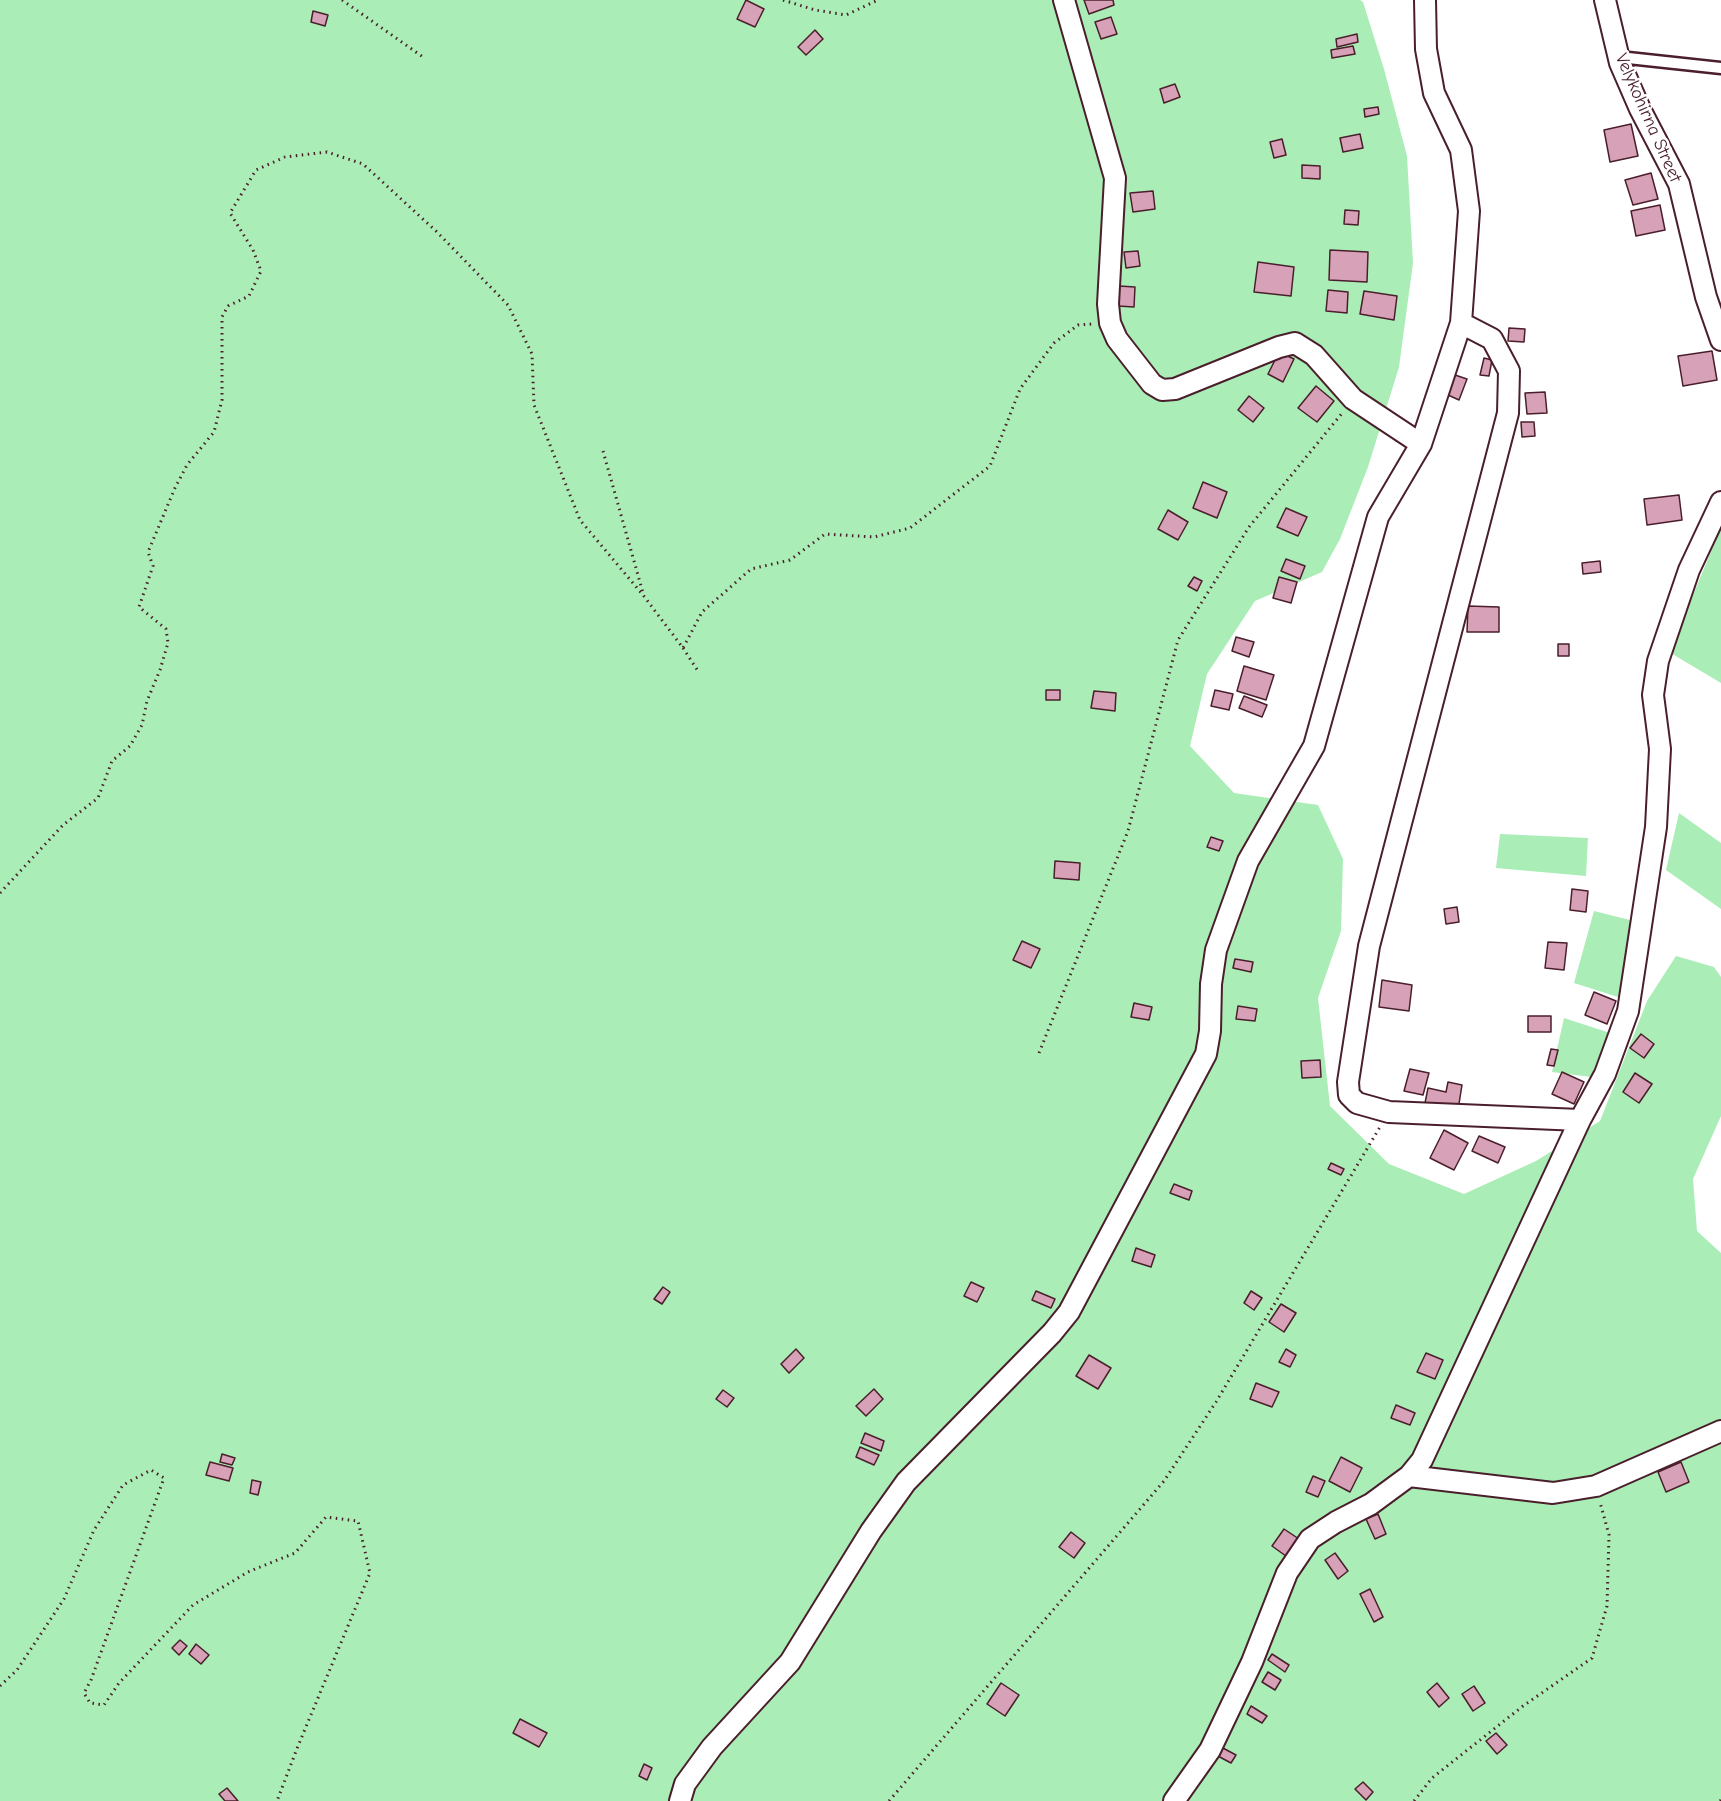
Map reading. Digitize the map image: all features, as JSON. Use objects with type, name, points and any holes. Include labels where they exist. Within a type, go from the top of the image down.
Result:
[{"type":"street","points":[[1064,0],[1115,178],[1108,304],[1110,323],[1117,339],[1152,384],[1162,390],[1175,389],[1279,347],[1295,343],[1314,355],[1353,399],[1421,444]]},
{"type":"street","points":[[680,1801],[685,1784],[712,1747],[790,1662],[871,1531],[906,1482],[1052,1333],[1069,1312],[1206,1053],[1210,1031],[1211,984],[1216,950],[1248,861],[1314,746],[1378,517],[1421,444],[1461,323],[1468,211],[1461,150],[1434,93],[1426,49],[1425,0]]},
{"type":"street","name":"Velykohirna Street","points":[[1605,0],[1619,57],[1640,109],[1678,184],[1706,297],[1721,340]]},
{"type":"street","points":[[1461,323],[1492,339],[1509,371],[1508,413],[1369,946],[1348,1082],[1349,1095],[1357,1103],[1389,1112],[1580,1120]]},
{"type":"street","points":[[1174,1801],[1210,1750],[1252,1662],[1287,1572],[1310,1539],[1336,1522],[1371,1504],[1409,1476],[1422,1460],[1580,1120],[1605,1074],[1628,1011],[1656,827],[1660,749],[1653,695],[1658,661],[1689,570],[1721,502]]},
{"type":"street","points":[[1409,1476],[1553,1492],[1596,1486],[1721,1431]]},
{"type":"lane","points":[[1619,57],[1721,68]]},
{"type":"path","points":[[342,0],[423,57]]},
{"type":"path","points":[[783,0],[815,10],[846,15],[878,0]]},
{"type":"path","points":[[0,893],[63,825],[98,798],[112,761],[130,746],[142,726],[147,700],[160,670],[168,643],[166,629],[139,608],[153,566],[148,552],[187,465],[214,432],[222,400],[222,317],[228,306],[249,296],[261,271],[253,250],[230,213],[256,170],[285,157],[327,152],[363,164],[437,232],[508,305],[532,354],[534,405],[580,520],[643,595],[698,671]]},
{"type":"path","points":[[683,648],[702,612],[751,569],[790,560],[825,534],[874,537],[910,528],[990,466],[1020,389],[1054,343],[1078,325],[1110,323]]},
{"type":"path","points":[[1039,1053],[1128,831],[1178,640],[1249,527],[1353,399]]},
{"type":"path","points":[[603,451],[643,595]]},
{"type":"path","points":[[889,1801],[1164,1481],[1216,1402],[1389,1112]]},
{"type":"path","points":[[0,1686],[17,1670],[64,1599],[94,1530],[123,1485],[151,1470],[164,1478],[91,1680],[84,1693],[90,1703],[104,1705],[119,1683],[193,1605],[248,1572],[295,1553],[326,1517],[358,1521],[370,1573],[277,1801]]},
{"type":"path","points":[[1414,1801],[1432,1778],[1523,1706],[1592,1658],[1607,1606],[1609,1535],[1596,1486]]},
{"type":"green space","points":[[0,0],[1360,0],[1363,2],[1407,156],[1413,263],[1399,367],[1368,467],[1340,539],[1322,572],[1255,601],[1207,674],[1190,746],[1234,793],[1318,805],[1343,859],[1341,931],[1318,998],[1330,1106],[1389,1164],[1464,1194],[1536,1161],[1600,1121],[1647,1001],[1676,956],[1714,967],[1721,977],[1721,1116],[1693,1179],[1697,1231],[1721,1253],[1721,1801],[0,1801]]},
{"type":"green space","points":[[1721,528],[1721,683],[1669,652]]},
{"type":"green space","points":[[1679,813],[1721,843],[1721,909],[1666,870]]},
{"type":"green space","points":[[1500,834],[1588,838],[1586,876],[1496,868]]},
{"type":"green space","points":[[1594,911],[1634,921],[1621,998],[1574,983]]},
{"type":"green space","points":[[1564,1018],[1610,1033],[1591,1077],[1552,1072]]},
{"type":"building","points":[[746,0],[764,9],[755,27],[737,19]]},
{"type":"building","points":[[1084,0],[1113,0],[1114,5],[1089,14]]},
{"type":"building","points":[[313,11],[328,15],[325,26],[311,22]]},
{"type":"building","points":[[1111,17],[1117,34],[1101,39],[1095,22]]},
{"type":"building","points":[[815,30],[823,39],[806,55],[798,47]]},
{"type":"building","points":[[1357,34],[1358,42],[1337,47],[1336,39]]},
{"type":"building","points":[[1353,46],[1355,54],[1332,58],[1331,50]]},
{"type":"building","points":[[1175,84],[1180,97],[1164,103],[1160,89]]},
{"type":"building","points":[[1378,107],[1379,114],[1365,117],[1364,109]]},
{"type":"building","points":[[1631,124],[1638,156],[1610,162],[1604,130]]},
{"type":"building","points":[[1360,134],[1363,148],[1343,152],[1340,138]]},
{"type":"building","points":[[1282,139],[1286,155],[1274,158],[1270,142]]},
{"type":"building","points":[[1302,165],[1320,166],[1320,179],[1302,178]]},
{"type":"building","points":[[1651,173],[1658,199],[1633,205],[1625,180]]},
{"type":"building","points":[[1153,191],[1155,209],[1133,212],[1130,193]]},
{"type":"building","points":[[1660,205],[1665,230],[1636,236],[1631,211]]},
{"type":"building","points":[[1345,210],[1359,211],[1358,225],[1344,224]]},
{"type":"building","points":[[1330,250],[1368,252],[1367,282],[1329,280]]},
{"type":"building","points":[[1138,251],[1140,266],[1126,268],[1124,252]]},
{"type":"building","points":[[1258,262],[1294,267],[1291,296],[1254,292]]},
{"type":"building","points":[[1119,286],[1135,287],[1134,307],[1118,306]]},
{"type":"building","points":[[1328,290],[1348,292],[1347,313],[1326,311]]},
{"type":"building","points":[[1364,291],[1397,296],[1394,320],[1360,314]]},
{"type":"building","points":[[1509,328],[1525,329],[1524,342],[1508,341]]},
{"type":"building","points":[[1712,351],[1717,380],[1683,386],[1678,356]]},
{"type":"building","points":[[1279,352],[1294,359],[1283,382],[1268,374]]},
{"type":"building","points":[[1484,358],[1492,360],[1489,376],[1480,375]]},
{"type":"building","points":[[1455,375],[1467,379],[1459,400],[1448,395]]},
{"type":"building","points":[[1316,386],[1334,401],[1317,422],[1298,408]]},
{"type":"building","points":[[1545,392],[1547,413],[1527,414],[1525,393]]},
{"type":"building","points":[[1249,396],[1264,408],[1253,422],[1238,410]]},
{"type":"building","points":[[1521,422],[1534,422],[1535,436],[1522,437]]},
{"type":"building","points":[[1203,482],[1227,492],[1217,518],[1193,508]]},
{"type":"building","points":[[1679,495],[1682,520],[1647,525],[1644,499]]},
{"type":"building","points":[[1286,508],[1307,517],[1298,536],[1277,527]]},
{"type":"building","points":[[1168,510],[1188,522],[1178,540],[1158,529]]},
{"type":"building","points":[[1286,559],[1305,566],[1300,579],[1281,571]]},
{"type":"building","points":[[1600,561],[1601,572],[1583,574],[1582,563]]},
{"type":"building","points":[[1194,577],[1202,581],[1197,591],[1188,586]]},
{"type":"building","points":[[1279,577],[1297,582],[1291,603],[1273,598]]},
{"type":"building","points":[[1468,606],[1499,607],[1499,632],[1467,632]]},
{"type":"building","points":[[1236,637],[1254,642],[1249,657],[1232,651]]},
{"type":"building","points":[[1558,644],[1569,644],[1569,656],[1558,656]]},
{"type":"building","points":[[1244,666],[1274,675],[1266,700],[1237,691]]},
{"type":"building","points":[[1046,690],[1060,690],[1060,700],[1046,700]]},
{"type":"building","points":[[1215,690],[1233,694],[1229,710],[1211,706]]},
{"type":"building","points":[[1094,691],[1116,693],[1115,711],[1091,708]]},
{"type":"building","points":[[1244,696],[1267,705],[1262,717],[1239,708]]},
{"type":"building","points":[[1211,837],[1223,841],[1219,851],[1207,847]]},
{"type":"building","points":[[1055,861],[1080,863],[1079,880],[1054,878]]},
{"type":"building","points":[[1572,889],[1588,891],[1586,912],[1570,910]]},
{"type":"building","points":[[1457,907],[1459,922],[1446,924],[1444,909]]},
{"type":"building","points":[[1022,941],[1040,949],[1031,968],[1013,960]]},
{"type":"building","points":[[1548,942],[1567,943],[1564,970],[1545,968]]},
{"type":"building","points":[[1235,959],[1253,962],[1251,972],[1233,968]]},
{"type":"building","points":[[1382,980],[1412,985],[1409,1011],[1379,1007]]},
{"type":"building","points":[[1594,992],[1616,1001],[1607,1024],[1585,1015]]},
{"type":"building","points":[[1134,1003],[1152,1007],[1149,1020],[1131,1017]]},
{"type":"building","points":[[1238,1006],[1257,1009],[1255,1021],[1236,1019]]},
{"type":"building","points":[[1528,1016],[1551,1016],[1551,1032],[1528,1032]]},
{"type":"building","points":[[1641,1034],[1654,1044],[1644,1058],[1630,1048]]},
{"type":"building","points":[[1551,1049],[1558,1050],[1554,1066],[1547,1065]]},
{"type":"building","points":[[1320,1060],[1321,1077],[1302,1078],[1301,1061]]},
{"type":"building","points":[[1410,1069],[1429,1073],[1423,1095],[1404,1091]]},
{"type":"building","points":[[1562,1072],[1584,1082],[1574,1104],[1552,1094]]},
{"type":"building","points":[[1635,1073],[1652,1084],[1639,1103],[1623,1092]]},
{"type":"building","points":[[1448,1082],[1462,1085],[1458,1110],[1425,1103],[1428,1088],[1446,1092]]},
{"type":"building","points":[[1444,1130],[1468,1143],[1454,1170],[1430,1158]]},
{"type":"building","points":[[1479,1136],[1505,1147],[1498,1163],[1472,1151]]},
{"type":"building","points":[[1331,1163],[1344,1169],[1341,1175],[1328,1169]]},
{"type":"building","points":[[1174,1184],[1192,1191],[1189,1200],[1170,1193]]},
{"type":"building","points":[[1136,1248],[1155,1255],[1151,1267],[1132,1261]]},
{"type":"building","points":[[971,1282],[984,1288],[977,1302],[964,1296]]},
{"type":"building","points":[[663,1287],[670,1292],[662,1304],[654,1299]]},
{"type":"building","points":[[1036,1291],[1055,1299],[1051,1308],[1032,1300]]},
{"type":"building","points":[[1251,1291],[1262,1298],[1254,1310],[1244,1303]]},
{"type":"building","points":[[1281,1304],[1296,1313],[1284,1332],[1269,1322]]},
{"type":"building","points":[[796,1349],[804,1358],[789,1373],[781,1364]]},
{"type":"building","points":[[1286,1349],[1296,1355],[1290,1367],[1279,1362]]},
{"type":"building","points":[[1426,1353],[1443,1360],[1435,1379],[1417,1372]]},
{"type":"building","points":[[1089,1355],[1111,1368],[1098,1389],[1076,1376]]},
{"type":"building","points":[[1256,1383],[1279,1392],[1272,1407],[1250,1399]]},
{"type":"building","points":[[874,1389],[883,1399],[866,1416],[856,1406]]},
{"type":"building","points":[[723,1390],[734,1398],[727,1407],[716,1399]]},
{"type":"building","points":[[1396,1405],[1415,1413],[1410,1425],[1391,1418]]},
{"type":"building","points":[[865,1433],[884,1441],[881,1451],[861,1443]]},
{"type":"building","points":[[860,1447],[879,1455],[874,1465],[856,1457]]},
{"type":"building","points":[[222,1454],[235,1458],[232,1465],[220,1462]]},
{"type":"building","points":[[1341,1457],[1362,1468],[1350,1492],[1329,1481]]},
{"type":"building","points":[[210,1462],[233,1468],[229,1481],[206,1475]]},
{"type":"building","points":[[1681,1462],[1689,1482],[1666,1492],[1658,1472]]},
{"type":"building","points":[[1313,1476],[1325,1481],[1318,1497],[1306,1492]]},
{"type":"building","points":[[252,1480],[261,1482],[258,1495],[250,1493]]},
{"type":"building","points":[[1378,1514],[1386,1534],[1375,1539],[1366,1519]]},
{"type":"building","points":[[1284,1529],[1302,1541],[1290,1559],[1272,1546]]},
{"type":"building","points":[[1071,1532],[1085,1543],[1074,1558],[1059,1547]]},
{"type":"building","points":[[1335,1553],[1348,1571],[1338,1579],[1325,1560]]},
{"type":"building","points":[[1370,1589],[1383,1617],[1374,1622],[1360,1594]]},
{"type":"building","points":[[180,1640],[187,1646],[179,1655],[172,1648]]},
{"type":"building","points":[[196,1644],[209,1655],[201,1664],[189,1654]]},
{"type":"building","points":[[1272,1654],[1289,1665],[1285,1672],[1268,1660]]},
{"type":"building","points":[[1268,1672],[1281,1680],[1275,1690],[1262,1682]]},
{"type":"building","points":[[1001,1683],[1019,1695],[1005,1716],[987,1704]]},
{"type":"building","points":[[1437,1683],[1449,1698],[1439,1707],[1427,1692]]},
{"type":"building","points":[[1474,1686],[1485,1703],[1473,1711],[1462,1694]]},
{"type":"building","points":[[1251,1706],[1267,1716],[1262,1723],[1247,1714]]},
{"type":"building","points":[[520,1719],[547,1733],[539,1747],[513,1733]]},
{"type":"building","points":[[1496,1733],[1507,1745],[1497,1754],[1486,1741]]},
{"type":"building","points":[[1221,1747],[1236,1755],[1231,1763],[1216,1755]]},
{"type":"building","points":[[644,1764],[652,1768],[647,1780],[639,1776]]},
{"type":"building","points":[[1363,1782],[1373,1792],[1366,1800],[1355,1789]]},
{"type":"building","points":[[227,1788],[238,1801],[225,1801],[219,1794]]}]
